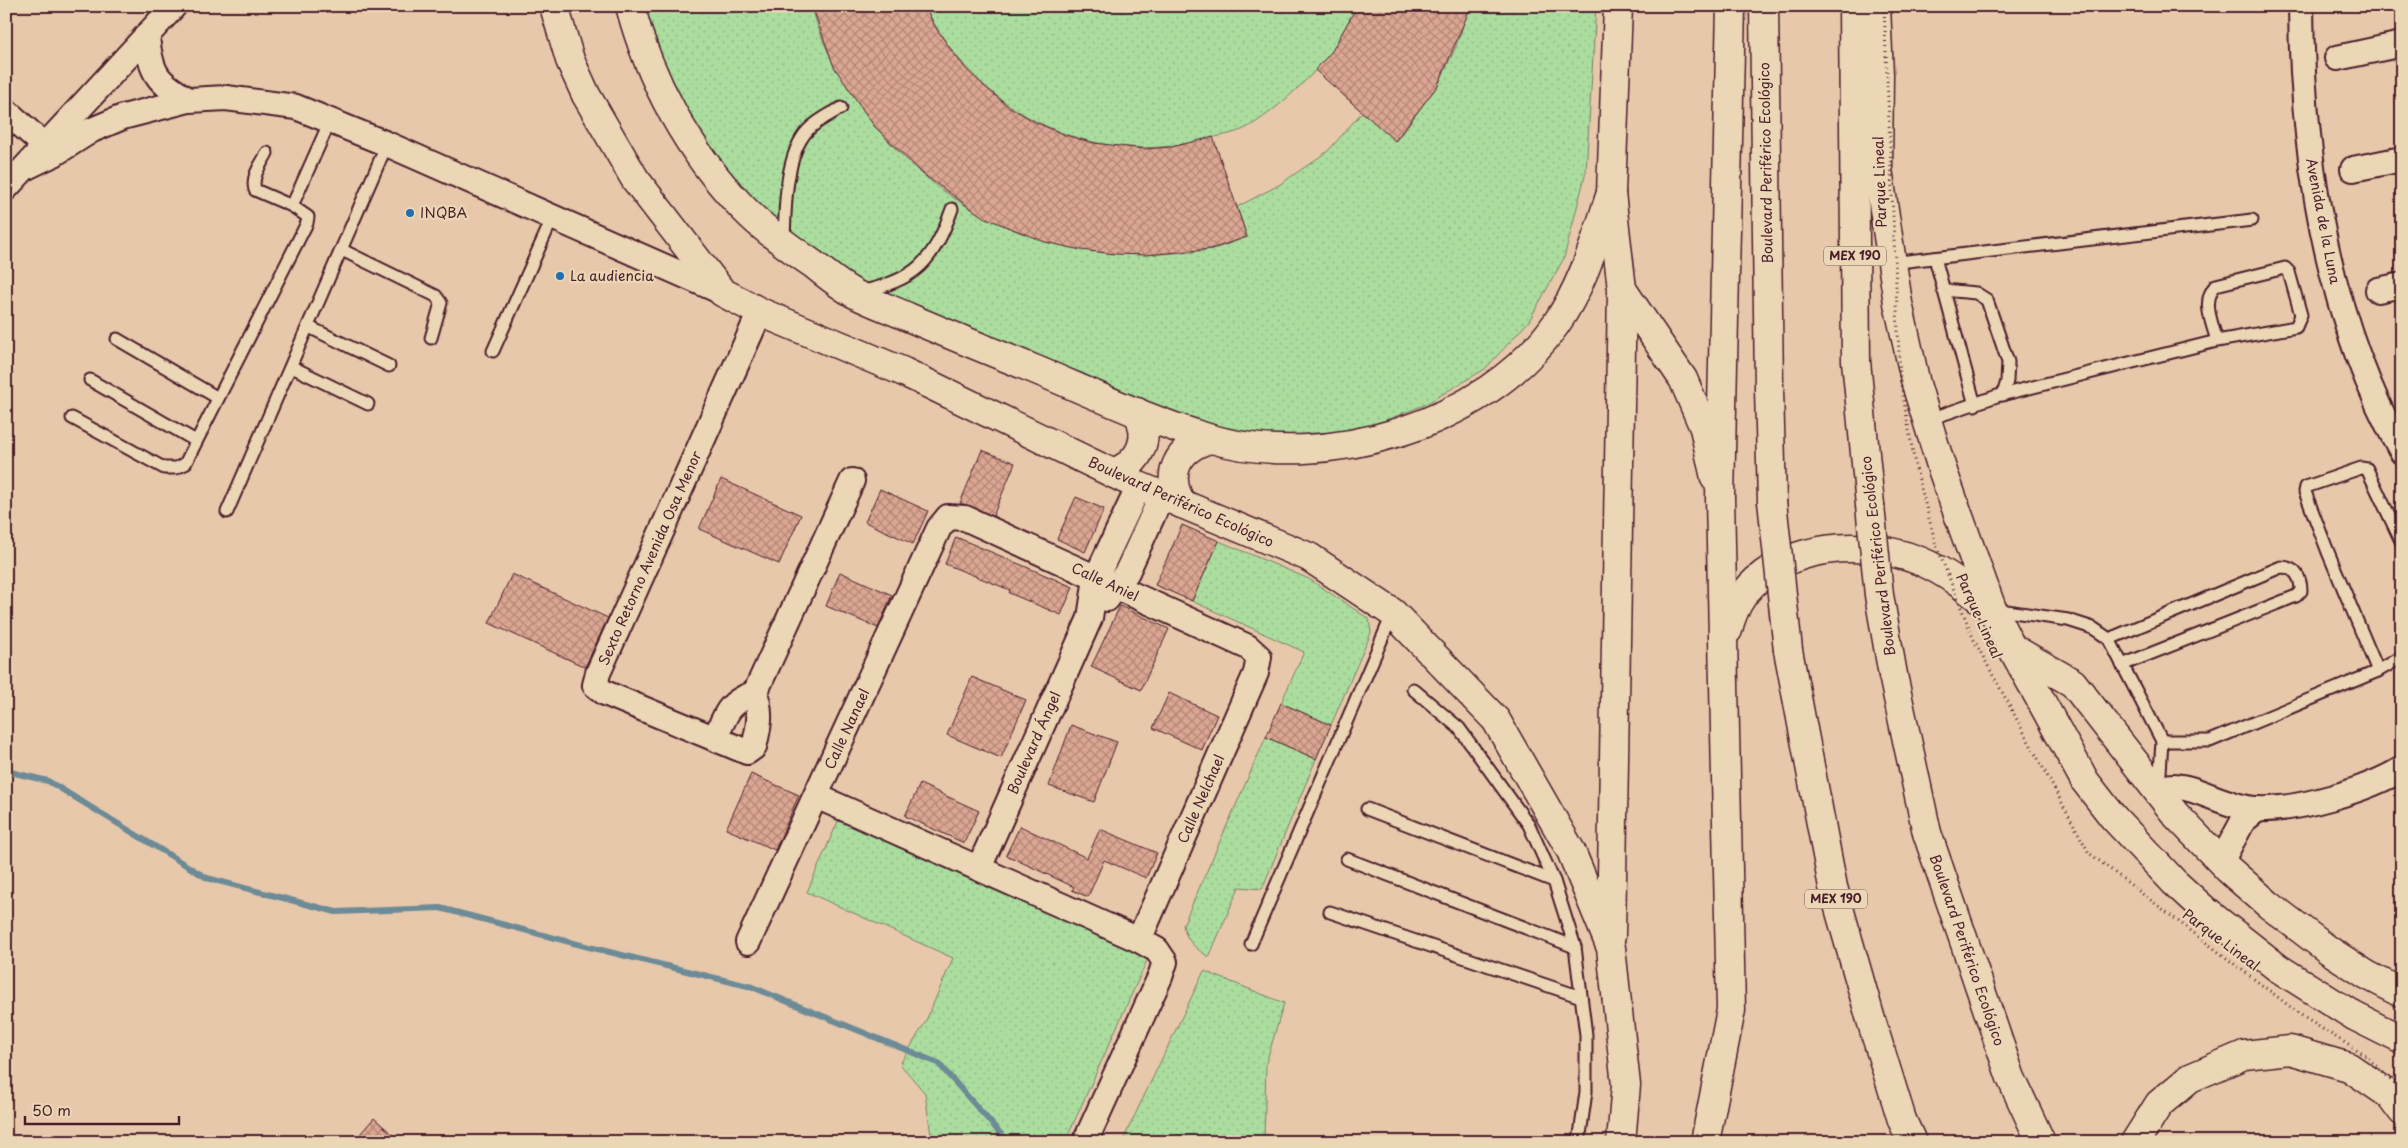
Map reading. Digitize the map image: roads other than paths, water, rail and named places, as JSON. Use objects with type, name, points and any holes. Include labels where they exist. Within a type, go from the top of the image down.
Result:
[{"type":"main road","name":"Boulevard Periférico Ecológico","points":[[554,6],[570,60],[586,95],[635,179],[722,292],[760,312],[904,372],[1112,473],[1309,557],[1393,613],[1496,720],[1571,851],[1611,948],[1626,1085],[1621,1142]]},
{"type":"main road","points":[[630,6],[649,68],[679,125],[710,170],[743,209],[784,243],[854,293],[1137,412],[1210,439],[1270,450],[1333,447],[1384,437],[1436,418],[1477,397],[1520,364],[1555,325],[1581,282],[1611,193]]},
{"type":"main road","points":[[1611,948],[1622,289],[1611,193],[1618,6]]},
{"type":"main road","points":[[1705,1142],[1731,1010],[1720,497],[1730,6]]},
{"type":"main road","name":"Boulevard Periférico Ecológico","points":[[1764,6],[1772,501],[1788,650],[1833,887],[1871,1020],[1902,1120],[1912,1142]]},
{"type":"main road","name":"Boulevard Periférico Ecológico","points":[[1853,6],[1856,361],[1879,595],[1892,675],[1927,833],[2011,1078],[2041,1142]]},
{"type":"main road","points":[[1876,6],[1879,74],[1878,169],[1891,263],[1906,344],[1942,469],[1992,609],[2085,781],[2113,816],[2174,882],[2208,913],[2278,968],[2339,1007],[2402,1040]]},
{"type":"main road","points":[[1622,289],[1683,379],[1694,401],[1704,428],[1720,497]]},
{"type":"main road","points":[[1112,473],[1130,465],[1141,450],[1144,430],[1137,412]]},
{"type":"main road","points":[[1161,495],[1174,485],[1176,465],[1190,447],[1210,439]]},
{"type":"main road","points":[[1724,646],[1731,616],[1736,606],[1759,576],[1768,569],[1789,560],[1833,549],[1881,550],[1920,561],[1949,577],[1992,609]]},
{"type":"main road","points":[[2012,648],[2073,683],[2176,815],[2221,862],[2269,904],[2320,944],[2367,975],[2402,993]]},
{"type":"main road","points":[[2135,1142],[2160,1104],[2190,1078],[2244,1056],[2290,1050],[2349,1067],[2390,1096],[2402,1112]]},
{"type":"street","points":[[50,150],[174,6]]},
{"type":"street","name":"Avenida de la Luna","points":[[2301,6],[2306,132],[2328,259],[2355,353],[2402,452]]},
{"type":"street","points":[[147,37],[149,59],[156,74],[167,88],[189,100]]},
{"type":"street","points":[[2337,58],[2402,44]]},
{"type":"street","points":[[6,188],[27,167],[50,150],[123,117],[189,100],[226,98],[296,107],[388,144],[722,292]]},
{"type":"street","points":[[6,111],[50,150]]},
{"type":"street","points":[[2353,169],[2402,159]]},
{"type":"street","points":[[2378,290],[2402,285]]},
{"type":"street","name":"Sexto Retorno Avenida Osa Menor","points":[[755,693],[760,706],[761,720],[754,747],[747,752],[605,693],[595,685],[598,673],[760,312]]},
{"type":"street","points":[[714,739],[729,708],[738,699],[755,693],[852,480]]},
{"type":"street","name":"Boulevard Ángel","points":[[979,868],[1106,583],[1161,495]]},
{"type":"street","name":"Calle Aniel","points":[[948,517],[965,518],[1248,647],[1259,657]]},
{"type":"street","name":"Calle Nanael","points":[[748,942],[939,528],[948,517]]},
{"type":"street","name":"Calle Nelchael","points":[[1139,940],[1256,673],[1259,657]]},
{"type":"street","points":[[2158,793],[2171,786],[2182,787],[2235,806],[2258,809],[2310,803],[2356,791],[2402,768]]},
{"type":"street","points":[[816,796],[1139,940],[1157,950],[1165,962],[1085,1142]]},
{"type":"street","points":[[2221,862],[2243,821],[2258,809]]},
{"type":"lane","points":[[784,243],[786,198],[796,149],[807,131],[820,120],[841,108]]},
{"type":"lane","points":[[292,206],[330,121]]},
{"type":"lane","points":[[227,512],[388,144]]},
{"type":"lane","points":[[72,418],[164,468],[176,468],[185,464],[308,223],[308,217],[305,213],[255,190],[253,182],[255,175],[267,153]]},
{"type":"lane","points":[[854,293],[890,285],[914,272],[931,256],[942,238],[952,209]]},
{"type":"lane","points":[[493,351],[553,217]]},
{"type":"lane","points":[[1891,263],[2252,220]]},
{"type":"lane","points":[[342,250],[436,296],[441,303],[431,338]]},
{"type":"lane","points":[[1935,258],[1975,405]]},
{"type":"lane","points":[[1927,420],[2003,394],[2217,341],[2296,327],[2300,315],[2289,272],[2285,268],[2216,285],[2209,292],[2206,300],[2217,341]]},
{"type":"lane","points":[[1943,290],[1976,293],[1987,300],[2008,362],[2007,381],[2003,394]]},
{"type":"lane","points":[[309,327],[388,366]]},
{"type":"lane","points":[[117,339],[218,398]]},
{"type":"lane","points":[[292,367],[368,404]]},
{"type":"lane","points":[[90,380],[196,441]]},
{"type":"lane","points":[[2378,671],[2328,552],[2305,492],[2306,487],[2361,468],[2367,469],[2402,543]]},
{"type":"lane","points":[[2109,639],[2281,566],[2290,567],[2295,571],[2301,584],[2301,591],[2296,596],[2122,664]]},
{"type":"lane","points":[[1992,609],[2068,620],[2093,628],[2109,639],[2162,742],[2158,793]]},
{"type":"lane","points":[[1251,944],[1393,613]]},
{"type":"lane","points":[[2162,742],[2210,741],[2378,671],[2402,657]]},
{"type":"lane","points":[[1413,689],[1459,728],[1529,825],[1554,881],[1575,947],[1586,1035],[1586,1092],[1579,1142]]},
{"type":"lane","points":[[1367,809],[1554,881]]},
{"type":"lane","points":[[1347,859],[1575,947]]},
{"type":"lane","points":[[1330,912],[1581,997]]},
{"type":"waterway","points":[[6,771],[48,781],[207,878],[336,912],[440,908],[752,987],[938,1063],[1008,1142]]},
{"type":"place","name":"INQBA","points":[[410,213]]},
{"type":"place","name":"La audiencia","points":[[560,276]]}]
